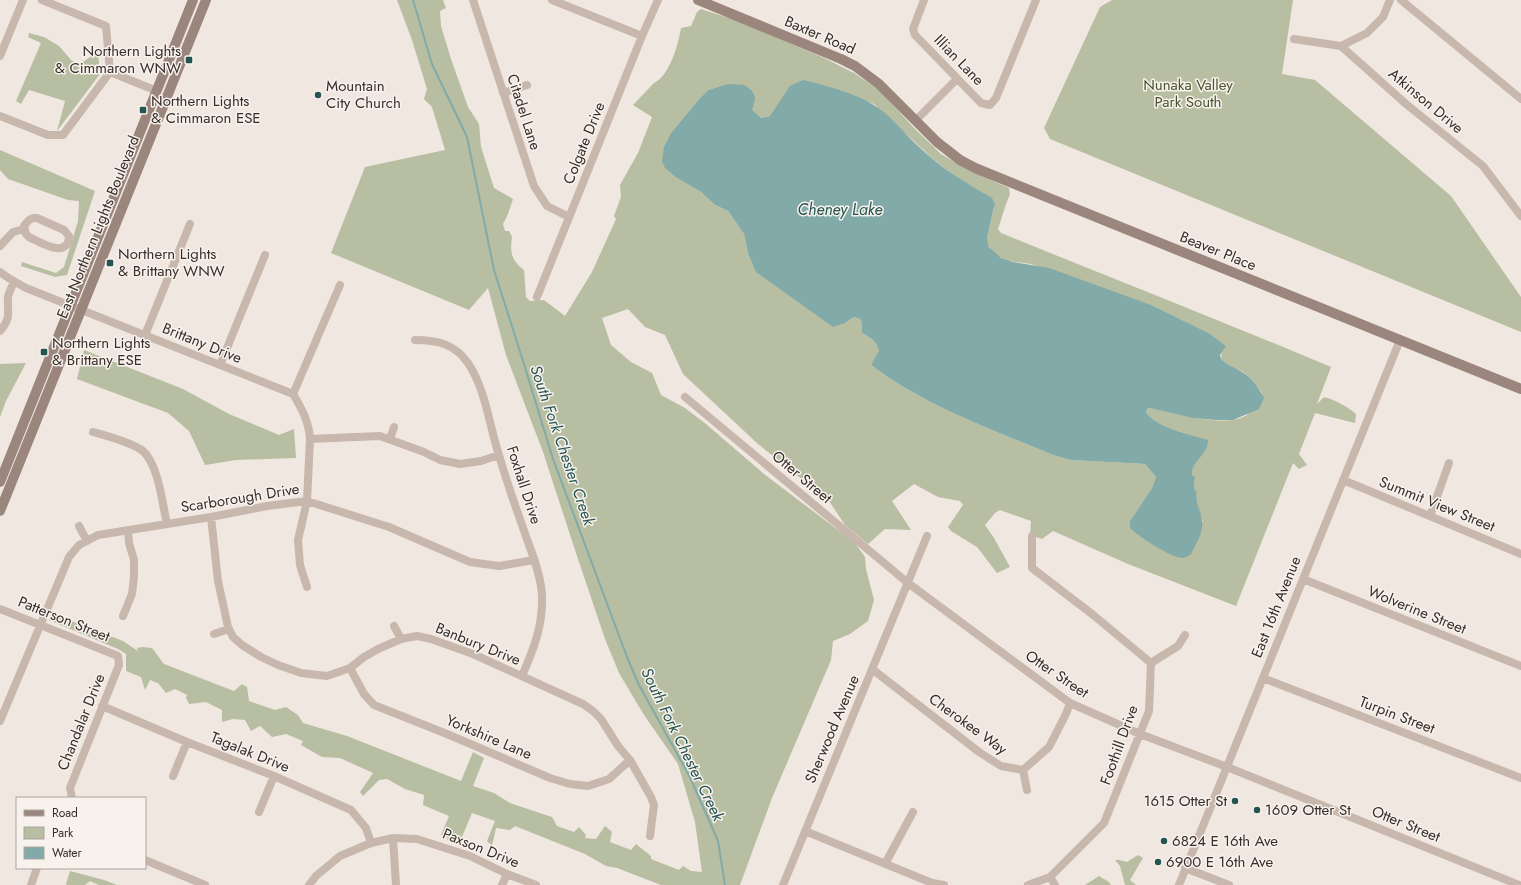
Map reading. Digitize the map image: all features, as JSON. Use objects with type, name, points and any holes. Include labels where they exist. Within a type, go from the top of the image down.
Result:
[{"type":"main road","name":"East Northern Lights Boulevard","points":[[0,482],[194,0]]},
{"type":"main road","name":"East Northern Lights Boulevard","points":[[0,510],[206,0]]},
{"type":"main road","name":"Baxter Road","points":[[700,0],[855,66],[879,84],[916,120]]},
{"type":"main road","name":"Beaver Place","points":[[916,120],[945,149],[975,168],[1521,390]]},
{"type":"street","points":[[0,56],[23,0]]},
{"type":"street","points":[[0,116],[48,135],[63,135],[110,72],[106,26],[42,0]]},
{"type":"street","name":"Citadel Lane","points":[[472,0],[534,186],[546,206],[569,217]]},
{"type":"street","points":[[552,0],[642,36]]},
{"type":"street","name":"Colgate Drive","points":[[537,298],[642,36],[658,0]]},
{"type":"street","name":"Illian Lane","points":[[924,0],[912,29],[915,35],[981,103],[990,105],[996,98],[1036,0]]},
{"type":"street","points":[[1294,39],[1341,46],[1367,33],[1383,17],[1390,0]]},
{"type":"street","points":[[1401,0],[1521,99]]},
{"type":"street","name":"Atkinson Drive","points":[[1341,46],[1406,104],[1483,166],[1521,216]]},
{"type":"street","points":[[110,72],[157,91]]},
{"type":"street","points":[[916,120],[957,79]]},
{"type":"street","points":[[504,93],[527,85]]},
{"type":"street","points":[[37,218],[64,230],[69,236],[69,240],[64,247],[56,249],[29,237],[24,229],[29,220],[37,218]]},
{"type":"street","points":[[145,335],[190,224]]},
{"type":"street","points":[[1,243],[13,232],[24,229]]},
{"type":"street","points":[[220,365],[265,255]]},
{"type":"street","name":"Brittany Drive","points":[[0,272],[14,281],[80,310],[293,394]]},
{"type":"street","points":[[0,331],[8,321],[8,295],[14,281]]},
{"type":"street","points":[[307,587],[300,566],[298,540],[307,501],[310,430],[305,415],[293,394],[340,285]]},
{"type":"street","name":"Foxhall Drive","points":[[415,340],[431,340],[453,348],[468,363],[480,391],[499,455],[534,560],[542,592],[542,617],[533,649],[522,676]]},
{"type":"street","name":"East 16th Avenue","points":[[1179,885],[1400,340]]},
{"type":"street","name":"Otter Street","points":[[685,397],[908,583],[1070,703],[1140,734],[1519,885]]},
{"type":"street","points":[[390,440],[394,427]]},
{"type":"street","points":[[93,432],[114,438],[143,451],[154,469],[167,524]]},
{"type":"street","points":[[310,439],[380,436],[424,452],[440,460],[460,464],[481,461],[499,455]]},
{"type":"street","points":[[1430,516],[1449,463]]},
{"type":"street","name":"Summit View Street","points":[[1343,480],[1521,553]]},
{"type":"street","name":"Scarborough Drive","points":[[0,721],[69,557],[79,545],[98,535],[211,517],[267,506],[307,501],[389,527],[470,562],[499,566],[534,560]]},
{"type":"street","name":"Banbury Drive","points":[[211,517],[218,581],[229,629],[233,637],[242,645],[261,657],[278,665],[302,673],[327,676],[350,668],[364,657],[400,639],[417,636],[431,639],[473,654],[583,704],[601,719],[618,746],[630,760],[651,797],[654,805],[650,836]]},
{"type":"street","points":[[79,526],[87,541]]},
{"type":"street","points":[[123,616],[132,594],[134,577],[134,560],[129,543],[128,530]]},
{"type":"street","name":"Sherwood Avenue","points":[[783,885],[927,536]]},
{"type":"street","points":[[1032,536],[1032,568],[1092,614],[1151,663],[1178,646],[1186,635]]},
{"type":"street","name":"Wolverine Street","points":[[1303,579],[1521,666]]},
{"type":"street","name":"Patterson Street","points":[[0,609],[118,656]]},
{"type":"street","points":[[394,626],[400,639]]},
{"type":"street","points":[[214,634],[229,629]]},
{"type":"street","name":"Chandalar Drive","points":[[72,797],[70,788],[119,665],[118,656]]},
{"type":"street","name":"Foothill Drive","points":[[1028,885],[1050,877],[1104,823],[1149,711],[1151,663]]},
{"type":"street","name":"Yorkshire Lane","points":[[350,668],[364,694],[374,705],[550,778],[570,784],[588,786],[609,779],[630,760]]},
{"type":"street","name":"Cherokee Way","points":[[872,669],[979,752],[1001,766],[1023,770]]},
{"type":"street","name":"Turpin Street","points":[[1263,678],[1521,778]]},
{"type":"street","points":[[1027,790],[1023,770],[1049,747],[1070,703]]},
{"type":"street","name":"Tagalak Drive","points":[[102,706],[187,742],[274,776],[351,810],[366,828],[371,843]]},
{"type":"street","points":[[173,776],[187,742]]},
{"type":"street","points":[[259,812],[274,776]]},
{"type":"street","points":[[885,864],[913,812]]},
{"type":"street","points":[[805,831],[932,883],[944,885]]},
{"type":"street","points":[[393,838],[396,885]]},
{"type":"street","name":"Paxson Drive","points":[[309,885],[316,876],[340,856],[371,843],[393,838],[417,838],[470,856],[507,874],[536,885]]},
{"type":"street","points":[[146,860],[205,885]]},
{"type":"street","points":[[1185,868],[1228,885]]},
{"type":"street","points":[[31,885],[38,869]]},
{"type":"street","points":[[502,885],[507,874]]},
{"type":"street","points":[[1050,877],[1055,885]]},
{"type":"green space","points":[[397,0],[443,0],[446,8],[440,11],[441,26],[468,107],[479,124],[481,147],[494,188],[513,199],[503,224],[505,231],[509,231],[512,237],[512,256],[516,263],[524,270],[526,297],[530,301],[544,300],[565,316],[592,272],[616,219],[614,216],[621,197],[620,185],[638,153],[652,117],[633,105],[665,73],[669,67],[678,43],[681,28],[691,26],[697,12],[701,9],[741,22],[824,58],[854,73],[879,90],[914,128],[941,154],[968,170],[1009,188],[1010,194],[998,229],[1001,233],[1331,367],[1317,404],[1324,397],[1349,408],[1356,414],[1355,423],[1315,413],[1299,454],[1307,465],[1299,469],[1293,463],[1236,606],[1128,564],[1053,531],[1042,539],[1030,535],[1031,521],[1000,510],[995,513],[985,525],[1010,567],[997,573],[977,547],[951,531],[948,527],[963,505],[960,501],[938,497],[914,484],[892,501],[911,530],[885,529],[868,544],[845,525],[829,501],[758,444],[683,374],[665,335],[645,327],[628,309],[602,318],[611,345],[631,362],[652,373],[661,395],[685,408],[706,424],[764,474],[855,543],[865,557],[866,569],[874,600],[868,621],[850,634],[833,641],[831,660],[772,798],[740,885],[661,885],[617,868],[606,866],[585,854],[515,826],[510,830],[496,828],[492,846],[487,841],[495,821],[472,813],[459,844],[447,840],[448,838],[441,835],[449,816],[423,805],[424,795],[405,789],[387,779],[379,780],[363,796],[360,792],[373,773],[340,758],[322,757],[301,745],[303,741],[286,734],[272,737],[260,726],[251,731],[245,720],[233,719],[222,722],[222,710],[206,702],[189,704],[186,698],[187,695],[175,689],[166,693],[158,683],[150,680],[145,690],[141,677],[126,671],[126,654],[118,649],[49,620],[51,613],[123,641],[138,651],[137,648],[152,648],[164,664],[234,691],[242,684],[247,687],[249,701],[275,710],[286,707],[298,715],[303,723],[347,736],[461,781],[473,752],[484,758],[473,786],[494,793],[510,803],[552,817],[557,826],[574,832],[579,827],[586,835],[585,838],[596,839],[605,826],[612,832],[610,842],[631,850],[636,844],[651,856],[651,859],[679,870],[683,866],[691,871],[702,872],[695,822],[678,764],[644,715],[619,673],[605,639],[543,452],[506,355],[488,288],[469,310],[331,253],[365,167],[445,150],[432,107],[424,99],[427,89],[412,40]],"holes":[[[813,83],[874,104],[932,158],[994,207],[987,238],[992,251],[997,255],[1010,261],[1031,264],[1150,305],[1168,314],[1222,350],[1221,359],[1246,374],[1256,384],[1262,393],[1250,412],[1239,418],[1214,420],[1186,416],[1150,408],[1148,408],[1146,412],[1157,422],[1165,426],[1208,441],[1205,450],[1192,470],[1192,475],[1195,477],[1194,488],[1197,492],[1195,499],[1203,522],[1130,521],[1152,488],[1156,477],[1145,464],[1071,460],[1053,455],[959,416],[892,380],[871,365],[880,351],[875,342],[862,333],[862,323],[860,319],[854,317],[845,323],[748,253],[744,234],[728,211],[715,205],[701,192],[677,178],[671,133],[708,90],[727,84],[755,114],[761,118],[770,116]]]},
{"type":"green space","name":"Nunaka Valley Park South","points":[[1112,0],[1293,0],[1282,74],[1315,80],[1451,196],[1521,297],[1521,332],[1050,139],[1044,128],[1100,7]]},
{"type":"green space","points":[[29,33],[44,37],[59,46],[71,60],[79,65],[98,51],[100,74],[57,131],[65,101],[29,90],[21,104],[16,101],[41,43],[28,37]]},
{"type":"green space","points":[[0,150],[95,191],[67,275],[55,277],[21,266],[22,262],[56,273],[64,267],[78,221],[79,201],[68,200],[8,179],[0,170]]},
{"type":"green space","points":[[84,350],[183,389],[229,414],[279,435],[294,429],[296,458],[236,460],[205,465],[189,431],[168,413],[77,379]]},
{"type":"green space","points":[[26,363],[6,401],[0,417],[0,364]]},
{"type":"green space","points":[[1138,855],[1143,858],[1130,880],[1136,885],[1125,885],[1120,866],[1115,860],[1127,862]]},
{"type":"green space","points":[[70,871],[117,885],[99,885],[90,881],[85,885],[67,885]]},
{"type":"green space","points":[[1099,876],[1111,885],[1085,885]]},
{"type":"water","name":"Cheney Lake","points":[[803,80],[848,93],[879,108],[935,161],[962,180],[992,198],[995,204],[987,238],[989,247],[1001,258],[1013,262],[1049,268],[1151,305],[1208,333],[1226,346],[1220,355],[1221,359],[1246,374],[1255,383],[1264,398],[1259,409],[1233,420],[1193,418],[1150,408],[1148,408],[1146,412],[1157,422],[1165,426],[1208,440],[1206,449],[1192,470],[1192,475],[1195,477],[1194,488],[1197,492],[1196,499],[1201,516],[1202,529],[1191,554],[1183,558],[1163,551],[1130,528],[1130,521],[1152,488],[1156,477],[1145,464],[1071,460],[1053,455],[959,416],[892,380],[871,365],[879,351],[875,342],[862,333],[862,323],[860,319],[854,317],[845,323],[833,327],[756,272],[748,253],[744,234],[728,211],[715,205],[701,192],[677,178],[665,168],[662,161],[664,147],[671,133],[708,90],[727,84],[744,85],[754,94],[755,99],[752,110],[761,118],[770,116],[790,86]]},
{"type":"waterway","name":"South Fork Chester Creek","points":[[413,0],[432,64],[467,137],[494,270],[553,459],[627,657],[639,685],[690,777],[718,841],[725,885]]},
{"type":"place","name":"Northern Lights & Cimmaron WNW","points":[[189,60]]},
{"type":"place","name":"Mountain City Church","points":[[318,95]]},
{"type":"place","name":"Northern Lights & Cimmaron ESE","points":[[143,110]]},
{"type":"place","name":"Northern Lights & Brittany WNW","points":[[110,263]]},
{"type":"place","name":"Northern Lights & Brittany ESE","points":[[44,352]]},
{"type":"place","name":"1615 Otter St","points":[[1235,801]]},
{"type":"place","name":"1609 Otter St","points":[[1257,810]]},
{"type":"place","name":"6824 E 16th Ave","points":[[1164,841]]},
{"type":"place","name":"6900 E 16th Ave","points":[[1158,862]]}]
